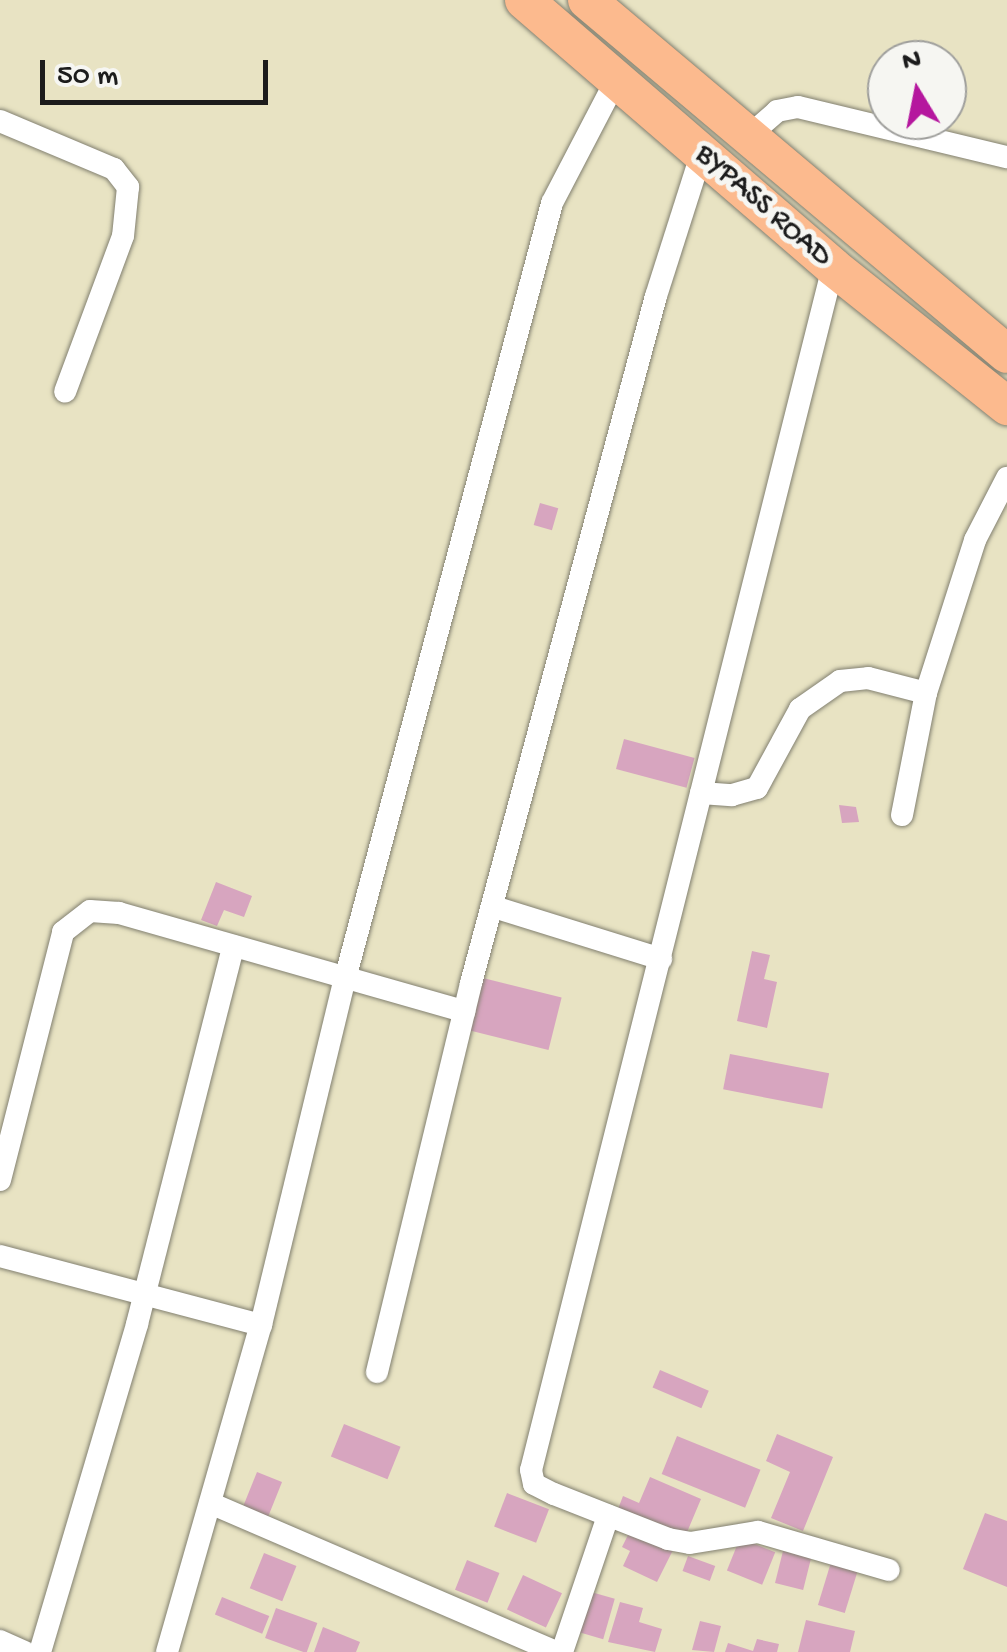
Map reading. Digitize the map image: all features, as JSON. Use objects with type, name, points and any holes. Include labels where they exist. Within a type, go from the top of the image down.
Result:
[{"type":"main road","name":"BYPASS ROAD","points":[[524,0],[833,268],[1007,406]]},
{"type":"main road","name":"BYPASS ROAD","points":[[587,0],[1007,354]]},
{"type":"main road","points":[[648,108],[678,74]]},
{"type":"street","points":[[166,1652],[261,1325],[345,979],[552,203],[616,80]]},
{"type":"street","points":[[750,134],[777,111],[798,108],[1007,157]]},
{"type":"street","points":[[0,121],[114,169],[128,186],[122,236],[65,392]]},
{"type":"street","points":[[377,1372],[464,1012],[650,315],[702,155]]},
{"type":"street","points":[[833,268],[531,1470],[534,1484],[608,1516],[690,1542],[758,1532],[889,1570]]},
{"type":"street","points":[[902,815],[926,693],[975,540],[1007,478]]},
{"type":"street","points":[[701,792],[732,795],[757,788],[800,710],[840,681],[868,678],[926,693]]},
{"type":"street","points":[[494,907],[661,959]]},
{"type":"street","points":[[0,1180],[63,932],[74,918],[90,910],[119,913],[464,1012]]},
{"type":"street","points":[[40,1652],[144,1298],[234,946]]},
{"type":"street","points":[[0,1256],[144,1298],[261,1325]]},
{"type":"street","points":[[210,1502],[559,1652],[608,1516]]},
{"type":"street","points":[[0,1642],[25,1652]]},
{"type":"building","points":[[540,503],[558,508],[552,530],[534,525]]},
{"type":"building","points":[[624,739],[695,758],[686,788],[616,769]]},
{"type":"building","points":[[839,805],[856,807],[859,822],[842,823]]},
{"type":"building","points":[[216,882],[252,896],[244,917],[224,910],[217,926],[201,920]]},
{"type":"building","points":[[752,951],[770,955],[764,979],[777,982],[767,1028],[737,1021]]},
{"type":"building","points":[[483,978],[562,998],[549,1050],[470,1030]]},
{"type":"building","points":[[730,1054],[829,1073],[822,1109],[723,1089]]},
{"type":"building","points":[[660,1370],[709,1391],[701,1408],[653,1387]]},
{"type":"building","points":[[344,1424],[401,1447],[387,1479],[331,1456]]},
{"type":"building","points":[[777,1434],[833,1457],[803,1531],[771,1518],[790,1472],[766,1461]]},
{"type":"building","points":[[677,1436],[760,1470],[745,1508],[662,1474]]},
{"type":"building","points":[[257,1472],[282,1482],[267,1520],[242,1510]]},
{"type":"building","points":[[650,1477],[701,1499],[685,1537],[618,1509],[623,1496],[639,1503]]},
{"type":"building","points":[[507,1493],[549,1509],[536,1543],[494,1527]]},
{"type":"building","points":[[985,1513],[1007,1521],[1007,1587],[963,1569]]},
{"type":"building","points":[[631,1529],[673,1550],[657,1582],[623,1566],[630,1551],[622,1547]]},
{"type":"building","points":[[740,1538],[775,1552],[762,1585],[727,1570]]},
{"type":"building","points":[[783,1551],[811,1558],[803,1590],[775,1583]]},
{"type":"building","points":[[264,1553],[296,1566],[282,1601],[250,1588]]},
{"type":"building","points":[[688,1556],[715,1566],[710,1581],[683,1571]]},
{"type":"building","points":[[832,1559],[859,1567],[845,1613],[818,1605]]},
{"type":"building","points":[[467,1560],[499,1573],[487,1603],[455,1590]]},
{"type":"building","points":[[523,1575],[562,1593],[546,1628],[507,1609]]},
{"type":"building","points":[[584,1590],[615,1599],[603,1639],[572,1630]]},
{"type":"building","points":[[222,1597],[269,1616],[262,1634],[215,1615]]},
{"type":"building","points":[[620,1602],[643,1608],[639,1622],[662,1629],[655,1652],[608,1642]]},
{"type":"building","points":[[276,1608],[317,1623],[307,1652],[265,1638]]},
{"type":"building","points":[[806,1620],[855,1631],[850,1652],[798,1652]]},
{"type":"building","points":[[700,1621],[721,1626],[714,1652],[692,1650]]},
{"type":"building","points":[[323,1627],[360,1642],[356,1652],[314,1652]]},
{"type":"building","points":[[757,1639],[779,1644],[777,1652],[725,1652],[728,1643],[753,1651]]}]
